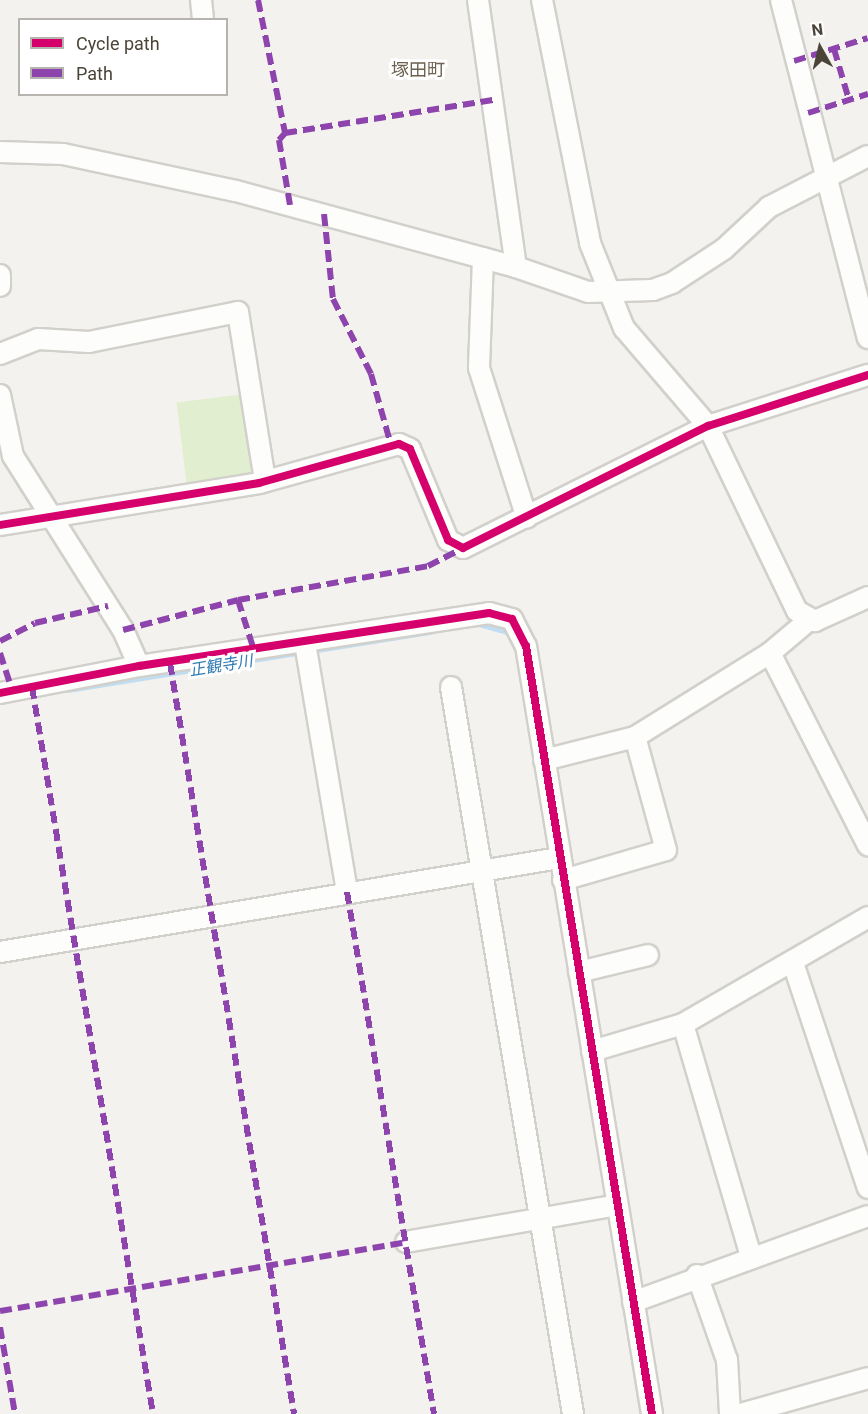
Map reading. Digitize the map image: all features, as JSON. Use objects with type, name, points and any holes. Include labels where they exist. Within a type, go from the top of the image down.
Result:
[{"type":"street","points":[[201,0],[204,18]]},
{"type":"street","points":[[478,0],[516,267]]},
{"type":"street","points":[[542,0],[590,243],[605,292],[624,328],[708,426],[797,611],[809,620]]},
{"type":"street","points":[[781,0],[868,338]]},
{"type":"street","points":[[0,152],[63,154],[224,189],[516,267],[588,292],[672,284],[724,249],[769,207],[868,156]]},
{"type":"street","points":[[483,258],[478,368],[527,518]]},
{"type":"street","points":[[0,275],[0,286]]},
{"type":"street","points":[[0,354],[38,339],[89,342],[238,312],[265,481]]},
{"type":"street","points":[[0,525],[265,481],[399,444],[410,449],[434,514],[455,546],[470,546],[708,426],[868,375]]},
{"type":"street","points":[[0,400],[5,439],[48,516],[123,630],[139,666]]},
{"type":"street","points":[[544,760],[635,737],[770,653],[809,620],[868,597]]},
{"type":"street","points":[[0,693],[139,666],[502,614],[520,629],[526,646],[652,1414]]},
{"type":"street","points":[[306,643],[346,892]]},
{"type":"street","points":[[770,653],[868,845]]},
{"type":"street","points":[[451,687],[573,1414]]},
{"type":"street","points":[[563,880],[666,850],[635,737]]},
{"type":"street","points":[[0,952],[559,858]]},
{"type":"street","points":[[592,1051],[683,1024],[793,963],[868,917]]},
{"type":"street","points":[[579,972],[648,955]]},
{"type":"street","points":[[793,963],[868,1188]]},
{"type":"street","points":[[683,1024],[751,1256]]},
{"type":"street","points":[[406,1242],[617,1205]]},
{"type":"street","points":[[633,1302],[697,1275],[868,1216]]},
{"type":"street","points":[[697,1275],[727,1360],[730,1414]]},
{"type":"street","points":[[741,1414],[868,1378]]},
{"type":"green space","points":[[245,394],[255,477],[187,486],[177,402]]},
{"type":"waterway","name":"正観寺川","points":[[479,624],[510,633]]},
{"type":"waterway","name":"正観寺川","points":[[311,651],[430,632]]},
{"type":"waterway","name":"正観寺川","points":[[68,690],[302,652]]},
{"type":"waterway","name":"正観寺川","points":[[622,1288],[642,1414]]},
{"type":"marked path","points":[[258,0],[285,133]]},
{"type":"marked path","points":[[794,61],[868,38]]},
{"type":"marked path","points":[[834,49],[849,100]]},
{"type":"marked path","points":[[808,113],[868,94]]},
{"type":"marked path","points":[[290,205],[279,140],[285,133],[494,100]]},
{"type":"marked path","points":[[324,214],[333,299],[371,374],[391,445]]},
{"type":"marked path","points":[[123,630],[238,600],[428,566],[463,548]]},
{"type":"marked path","points":[[238,600],[254,650]]},
{"type":"marked path","points":[[0,641],[35,623],[108,606]]},
{"type":"marked path","points":[[0,653],[12,691]]},
{"type":"marked path","points":[[170,663],[294,1414]]},
{"type":"marked path","points":[[32,687],[153,1414]]},
{"type":"marked path","points":[[347,892],[434,1414]]},
{"type":"marked path","points":[[0,1311],[406,1242]]},
{"type":"marked path","points":[[0,1327],[15,1414]]},
{"type":"cycle path","points":[[0,525],[259,483],[399,444],[410,449],[448,540],[463,548],[708,426],[868,375]]},
{"type":"cycle path","points":[[0,693],[139,666],[489,613],[512,619],[526,646],[652,1414]]},
{"type":"district","name":"塚田町","points":[[418,70]]}]
